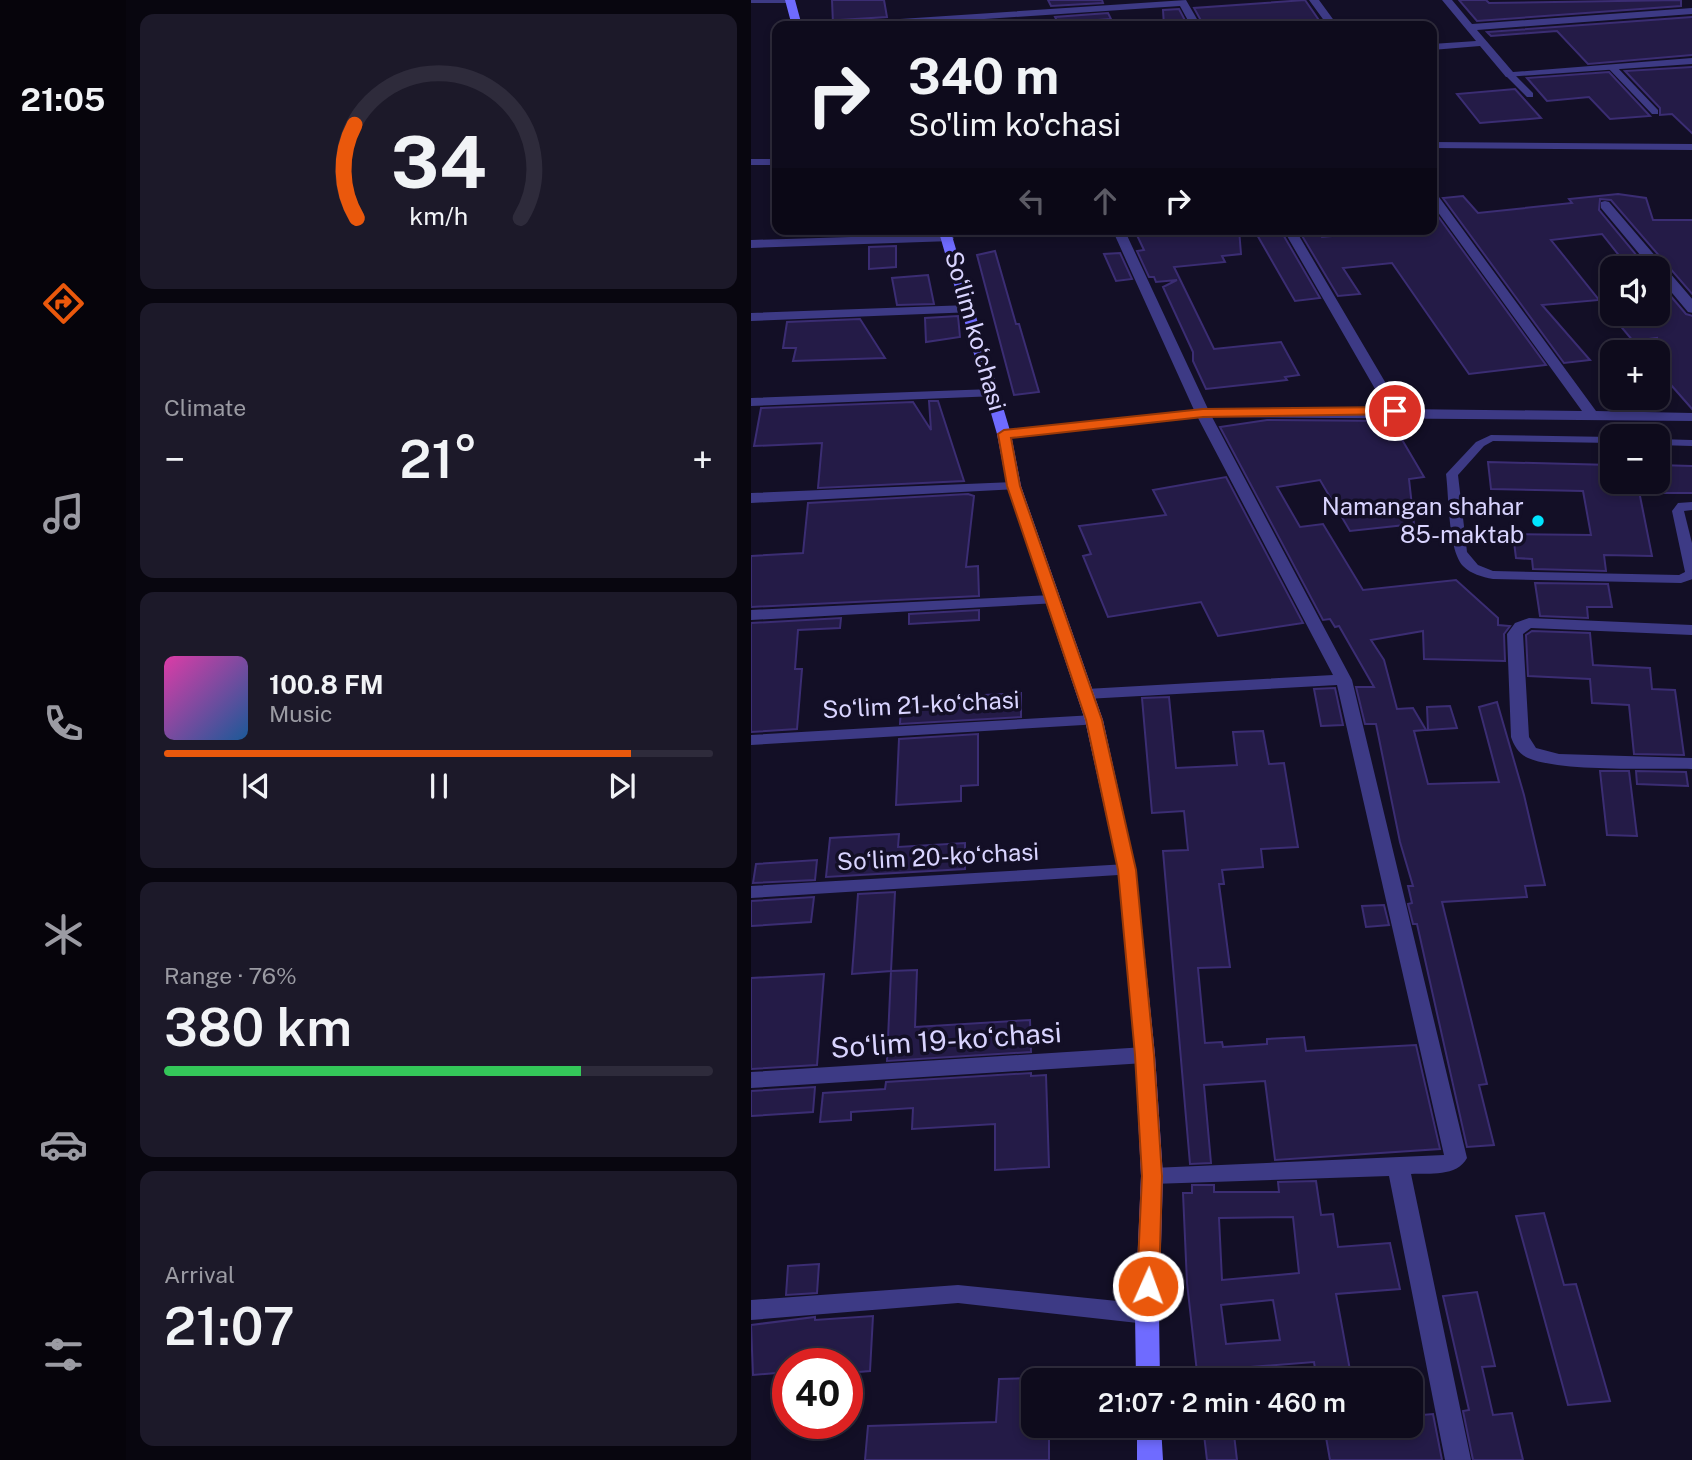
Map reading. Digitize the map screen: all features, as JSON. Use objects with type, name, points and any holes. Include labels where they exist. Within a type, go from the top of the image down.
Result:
[{"type":"street","points":[[752,2],[790,0],[796,21]]},
{"type":"street","points":[[1314,0],[1329,21]]},
{"type":"street","points":[[1447,0],[1510,75],[1692,61]]},
{"type":"street","points":[[910,21],[1182,2],[1193,21]]},
{"type":"street","points":[[1470,27],[1692,12]]},
{"type":"street","points":[[1437,47],[1483,43]]},
{"type":"street","points":[[751,162],[772,162]]},
{"type":"street","points":[[1437,203],[1593,417]]},
{"type":"street","points":[[1606,205],[1692,309]]},
{"type":"street","points":[[751,244],[911,235]]},
{"type":"street","name":"Soʻlim koʻchasi","points":[[947,235],[1004,434],[1014,486],[1094,720],[1127,870],[1145,1055],[1152,1176],[1148,1368]]},
{"type":"street","points":[[1121,235],[1203,413],[1344,680],[1456,1158],[1449,1163],[1398,1167],[1152,1176]]},
{"type":"street","points":[[1292,235],[1395,411]]},
{"type":"street","points":[[751,317],[969,309]]},
{"type":"street","points":[[751,402],[992,393]]},
{"type":"street","points":[[1004,434],[1203,413],[1395,411],[1692,417]]},
{"type":"street","points":[[751,498],[1014,486]]},
{"type":"street","points":[[751,615],[1052,600]]},
{"type":"street","points":[[1692,630],[1529,623],[1521,626],[1515,634],[1520,737],[1528,751],[1537,756],[1559,759],[1692,764]]},
{"type":"street","points":[[1086,694],[1344,680]]},
{"type":"street","name":"Soʻlim 21-koʻchasi","points":[[751,740],[1094,720]]},
{"type":"street","name":"Soʻlim 20-koʻchasi","points":[[751,892],[1127,870]]},
{"type":"street","name":"Soʻlim 19-koʻchasi","points":[[751,1080],[1145,1055]]},
{"type":"street","points":[[1398,1167],[1458,1460]]},
{"type":"street","points":[[751,1310],[958,1294],[1147,1314]]},
{"type":"street","points":[[1149,1438],[1150,1460]]},
{"type":"lane","points":[[1612,67],[1655,113]]},
{"type":"lane","points":[[1510,75],[1530,96]]},
{"type":"lane","points":[[1437,145],[1692,147]]},
{"type":"lane","points":[[1593,417],[1595,439]]},
{"type":"lane","points":[[1600,439],[1501,436],[1480,444],[1452,474],[1461,552],[1466,562],[1493,575],[1681,579],[1692,574],[1678,511],[1682,506],[1692,506]]},
{"type":"lane","points":[[1670,442],[1692,443]]},
{"type":"building","points":[[832,0],[884,0],[887,17],[833,21]]},
{"type":"building","points":[[1048,0],[1102,0],[1103,3],[1051,6]]},
{"type":"building","points":[[1305,0],[1320,21],[1201,21],[1194,8]]},
{"type":"building","points":[[1459,0],[1486,0],[1489,3],[1681,0],[1681,6],[1477,21]]},
{"type":"building","points":[[1179,9],[1185,21],[1164,21],[1163,10]]},
{"type":"building","points":[[1108,13],[1111,19],[1057,21],[1055,17]]},
{"type":"building","points":[[1693,17],[1693,55],[1588,64],[1557,31],[1491,36],[1487,32]]},
{"type":"building","points":[[1693,67],[1693,134],[1672,114],[1660,115],[1660,108],[1625,71]]},
{"type":"building","points":[[1609,72],[1650,116],[1610,119],[1589,97],[1547,101],[1527,78]]},
{"type":"building","points":[[1515,89],[1541,118],[1480,123],[1457,94]]},
{"type":"building","points":[[1618,194],[1646,198],[1653,220],[1693,220],[1693,295],[1670,268],[1670,256],[1659,256],[1611,200],[1600,199],[1599,210],[1637,256],[1619,256],[1602,234],[1551,240],[1599,300],[1542,305],[1590,360],[1564,363],[1443,198],[1463,196],[1478,213],[1572,203],[1569,199]]},
{"type":"building","points":[[1437,215],[1546,365],[1469,374],[1392,263],[1343,268],[1360,294],[1338,296],[1302,235],[1437,235]]},
{"type":"building","points":[[1137,235],[1239,235],[1241,254],[1222,256],[1225,262],[1174,267],[1214,349],[1281,342],[1299,375],[1285,377],[1287,380],[1206,389],[1193,361],[1193,352],[1163,287],[1177,280],[1156,282],[1154,277],[1149,277],[1137,251],[1144,250]]},
{"type":"building","points":[[1257,235],[1283,235],[1320,298],[1295,301]]},
{"type":"building","points":[[896,246],[896,267],[869,269],[869,247]]},
{"type":"building","points":[[995,251],[1039,392],[1014,395],[977,255]]},
{"type":"building","points":[[1120,253],[1132,279],[1116,281],[1104,254]]},
{"type":"building","points":[[928,275],[934,304],[897,305],[892,278]]},
{"type":"building","points":[[1670,295],[1686,314],[1693,316],[1693,410],[1670,384],[1670,340],[1632,340],[1620,326],[1670,326]]},
{"type":"building","points":[[958,316],[960,337],[926,342],[925,318]]},
{"type":"building","points":[[860,319],[885,358],[793,361],[796,348],[783,348],[787,322]]},
{"type":"building","points":[[929,401],[938,401],[964,481],[818,488],[822,443],[754,446],[761,408],[913,402],[931,430]]},
{"type":"building","points":[[1267,420],[1391,421],[1424,477],[1409,479],[1414,524],[1350,531],[1320,480],[1277,487],[1300,527],[1323,524],[1363,590],[1456,580],[1498,618],[1498,625],[1510,626],[1504,634],[1505,661],[1424,659],[1423,631],[1371,640],[1384,660],[1397,709],[1413,708],[1426,730],[1414,731],[1428,784],[1499,782],[1479,707],[1497,702],[1524,795],[1545,885],[1525,886],[1527,897],[1442,902],[1487,1084],[1479,1085],[1494,1145],[1467,1147],[1417,924],[1413,924],[1408,904],[1412,903],[1408,886],[1413,886],[1400,842],[1376,724],[1365,724],[1356,687],[1374,687],[1339,626],[1335,627],[1330,619],[1323,620],[1220,427]]},
{"type":"building","points":[[1488,462],[1600,465],[1600,494],[1640,494],[1652,556],[1604,555],[1606,571],[1533,569],[1532,559],[1516,558],[1513,534],[1591,535],[1583,491],[1491,489]]},
{"type":"building","points":[[1670,465],[1693,466],[1693,493],[1670,493]]},
{"type":"building","points":[[1226,477],[1303,623],[1218,636],[1201,602],[1108,617],[1083,556],[1091,554],[1079,526],[1166,515],[1153,490]]},
{"type":"building","points":[[968,494],[974,496],[966,567],[978,566],[979,596],[751,607],[751,556],[803,553],[808,503]]},
{"type":"building","points":[[1535,583],[1608,584],[1612,607],[1587,607],[1588,618],[1540,616]]},
{"type":"building","points":[[979,610],[979,620],[909,624],[909,614]]},
{"type":"building","points":[[841,618],[840,628],[798,630],[795,669],[802,669],[797,729],[751,732],[751,623]]},
{"type":"building","points":[[1532,631],[1590,633],[1593,665],[1650,668],[1652,689],[1675,690],[1684,755],[1634,754],[1629,705],[1592,703],[1590,679],[1528,676],[1526,635]]},
{"type":"building","points":[[1335,688],[1343,725],[1321,726],[1314,689]]},
{"type":"building","points":[[1021,693],[1021,717],[900,724],[901,706],[964,703],[965,696]]},
{"type":"building","points":[[1169,697],[1176,768],[1237,765],[1233,732],[1263,731],[1269,764],[1284,763],[1298,847],[1261,849],[1263,867],[1222,870],[1224,884],[1219,884],[1230,967],[1198,968],[1205,1043],[1222,1042],[1223,1047],[1267,1044],[1267,1039],[1304,1037],[1306,1051],[1416,1045],[1440,1149],[1275,1160],[1265,1081],[1204,1085],[1211,1163],[1190,1164],[1163,851],[1188,850],[1184,811],[1152,813],[1142,698]]},
{"type":"building","points":[[1450,706],[1457,728],[1428,730],[1427,707]]},
{"type":"building","points":[[978,734],[978,785],[961,786],[961,801],[896,805],[899,739]]},
{"type":"building","points":[[1600,771],[1629,771],[1637,836],[1607,835]]},
{"type":"building","points":[[1636,771],[1686,772],[1688,786],[1637,784]]},
{"type":"building","points":[[899,834],[898,847],[965,843],[965,869],[826,877],[830,838]]},
{"type":"building","points":[[817,860],[815,880],[753,883],[756,864]]},
{"type":"building","points":[[895,892],[891,971],[852,974],[858,894]]},
{"type":"building","points":[[814,897],[811,922],[751,926],[751,901]]},
{"type":"building","points":[[1384,905],[1389,925],[1366,927],[1362,906]]},
{"type":"building","points":[[917,970],[915,1027],[1030,1020],[1031,1052],[887,1061],[891,971]]},
{"type":"building","points":[[824,974],[817,1065],[751,1069],[751,978]]},
{"type":"building","points":[[1031,1073],[1031,1076],[1046,1075],[1049,1167],[995,1170],[995,1124],[912,1129],[913,1108],[851,1112],[851,1120],[820,1122],[823,1093],[885,1089],[886,1082]]},
{"type":"building","points":[[815,1087],[813,1112],[751,1116],[751,1091]]},
{"type":"building","points":[[1316,1181],[1321,1215],[1333,1214],[1338,1247],[1390,1243],[1400,1289],[1336,1294],[1350,1368],[1315,1368],[1314,1362],[1239,1368],[1197,1368],[1187,1283],[1183,1193],[1192,1193],[1192,1185],[1214,1185],[1214,1192],[1279,1192],[1278,1182]],"holes":[[[1293,1217],[1299,1273],[1222,1280],[1219,1218]],[[1273,1300],[1280,1340],[1226,1344],[1221,1305]]]},
{"type":"building","points":[[1544,1213],[1564,1285],[1576,1284],[1610,1401],[1568,1405],[1516,1216]]},
{"type":"building","points":[[819,1264],[817,1293],[786,1295],[788,1266]]},
{"type":"building","points":[[1477,1292],[1495,1366],[1482,1367],[1493,1415],[1512,1413],[1523,1460],[1473,1460],[1463,1411],[1469,1410],[1443,1296]]},
{"type":"building","points":[[873,1316],[870,1371],[863,1372],[863,1348],[772,1348],[772,1373],[753,1375],[751,1325],[815,1317],[815,1320]]},
{"type":"building","points":[[1021,1378],[1021,1438],[1049,1438],[1049,1460],[865,1460],[868,1426],[996,1422],[999,1379]]},
{"type":"building","points":[[1433,1414],[1442,1460],[1330,1460],[1326,1438],[1423,1438],[1423,1415]]},
{"type":"building","points":[[1204,1438],[1234,1438],[1237,1460],[1207,1460]]},
{"type":"place","name":"Namangan shahar 85-maktab","points":[[1538,521]]},
{"type":"route","points":[[1148,1286],[1152,1176],[1145,1055],[1127,870],[1094,720],[1014,486],[1004,434],[1203,413],[1395,411]]}]
